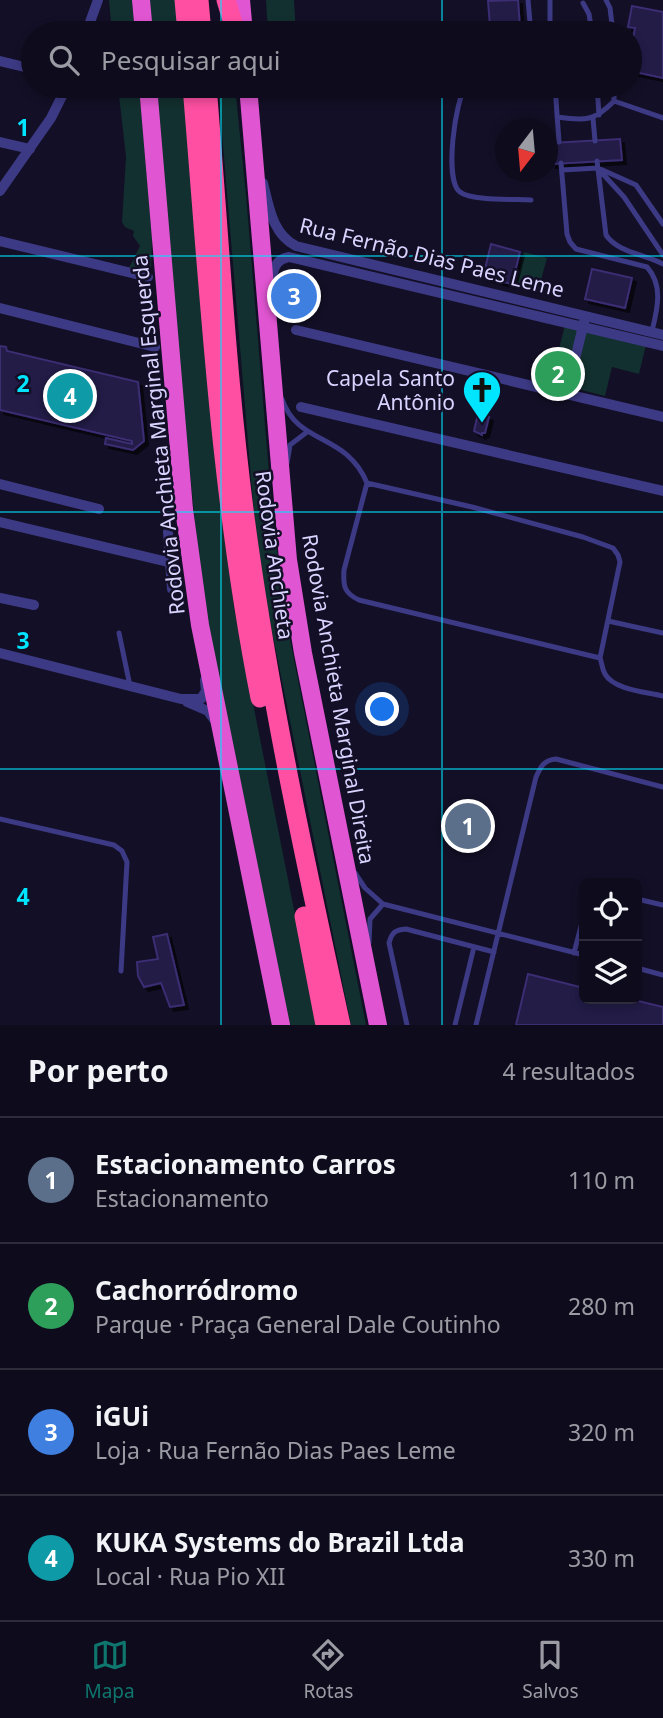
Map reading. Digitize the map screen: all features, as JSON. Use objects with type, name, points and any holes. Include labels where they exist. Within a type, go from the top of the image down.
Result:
[{"type":"highway","points":[[141,0],[143,21]]},
{"type":"highway","points":[[184,0],[186,21]]},
{"type":"highway","points":[[200,0],[201,21]]},
{"type":"highway","points":[[226,0],[232,21]]},
{"type":"highway","points":[[241,0],[243,21]]},
{"type":"highway","name":"Rodovia Anchieta Marginal Esquerda","points":[[149,98],[184,509],[200,625],[281,1025]]},
{"type":"highway","name":"Rodovia Anchieta","points":[[193,98],[224,466],[235,562],[325,1025]]},
{"type":"highway","name":"Rodovia Anchieta","points":[[208,98],[239,469],[249,545],[270,680],[341,1025]]},
{"type":"highway","name":"Rodovia Anchieta Marginal Direita","points":[[249,98],[288,561],[377,1020]]},
{"type":"street","points":[[90,21],[98,0]]},
{"type":"street","points":[[0,61],[21,66]]},
{"type":"street","points":[[0,191],[51,118],[61,98]]},
{"type":"street","points":[[0,142],[30,149]]},
{"type":"street","name":"Rua Fernão Dias Paes Leme","points":[[254,150],[273,221],[281,235],[292,244],[585,321],[663,346]]},
{"type":"street","points":[[0,241],[148,277]]},
{"type":"street","name":"Rua Fernão Dias Paes Leme","points":[[267,328],[275,267],[278,260],[289,257],[585,321],[658,334]]},
{"type":"street","points":[[0,308],[155,347]]},
{"type":"street","points":[[567,392],[585,321]]},
{"type":"street","points":[[296,330],[567,392],[663,417]]},
{"type":"street","points":[[301,407],[663,491]]},
{"type":"street","points":[[0,484],[99,509]]},
{"type":"street","points":[[0,523],[168,562]]},
{"type":"street","points":[[168,532],[168,562],[172,589]]},
{"type":"street","points":[[0,598],[34,605]]},
{"type":"street","points":[[181,699],[201,699],[206,691],[200,625]]},
{"type":"street","points":[[0,653],[181,699],[211,714],[226,747]]},
{"type":"lane","points":[[528,0],[530,21]]},
{"type":"lane","points":[[550,0],[550,21]]},
{"type":"lane","points":[[606,0],[612,21]]},
{"type":"lane","points":[[583,3],[590,21]]},
{"type":"lane","points":[[459,98],[455,124],[455,188],[462,194],[475,197],[531,200]]},
{"type":"lane","points":[[556,98],[559,142]]},
{"type":"lane","points":[[595,141],[597,98]]},
{"type":"lane","points":[[557,117],[574,120],[596,117],[614,101],[663,118]]},
{"type":"lane","points":[[598,165],[624,197],[663,255]]},
{"type":"lane","points":[[598,165],[606,235],[610,242],[663,264]]},
{"type":"lane","points":[[658,334],[660,288],[654,274],[646,267],[576,249],[570,242],[567,234],[562,166],[598,165],[640,188],[663,225]]},
{"type":"lane","points":[[270,360],[288,413],[294,422],[347,453],[356,461],[367,483],[344,570],[343,584],[348,595],[385,607],[600,658]]},
{"type":"lane","points":[[284,497],[290,445],[307,432]]},
{"type":"lane","points":[[367,483],[472,507],[583,537],[613,548],[620,562],[600,658],[604,673],[611,681],[663,696]]},
{"type":"lane","points":[[608,621],[663,633]]},
{"type":"lane","points":[[119,633],[130,686]]},
{"type":"lane","points":[[476,1025],[536,777],[542,764],[549,759],[556,759],[663,787]]},
{"type":"lane","points":[[0,819],[114,845],[122,850],[127,862],[121,971]]},
{"type":"lane","points":[[341,838],[360,883],[383,904],[579,954]]},
{"type":"lane","points":[[642,900],[663,905]]},
{"type":"lane","points":[[377,1020],[369,928],[372,914],[383,904]]},
{"type":"lane","points":[[407,1025],[389,943],[391,934],[396,930],[406,929],[494,953]]},
{"type":"lane","points":[[574,953],[579,934]]},
{"type":"lane","points":[[455,1025],[474,947]]},
{"type":"lane","points":[[642,969],[663,975]]},
{"type":"green space","points":[[109,0],[132,0],[134,21],[111,21]]},
{"type":"green space","points":[[149,0],[177,0],[178,21],[151,21]]},
{"type":"green space","points":[[266,0],[294,0],[295,21],[267,21]]},
{"type":"green space","points":[[119,98],[140,98],[152,238],[151,273],[129,268],[140,246],[133,236],[134,231],[125,227],[122,222],[126,157]]},
{"type":"green space","points":[[157,98],[184,98],[214,439],[234,608],[317,1025],[288,1025],[202,593]]},
{"type":"green space","points":[[219,98],[236,98],[273,521],[289,634],[366,1025],[351,1025],[267,606],[255,525]]},
{"type":"green space","points":[[524,252],[547,258],[538,291],[516,285]]},
{"type":"green space","points":[[565,325],[646,345],[639,374],[612,367],[605,396],[542,380],[547,358],[556,360]]},
{"type":"building","points":[[518,0],[520,21],[490,21],[488,1]]},
{"type":"building","points":[[632,6],[663,12],[663,78],[642,74],[642,21],[629,21]]},
{"type":"building","points":[[620,139],[622,160],[558,164],[558,143]]},
{"type":"building","points":[[491,244],[520,252],[512,284],[483,277]]},
{"type":"building","points":[[592,269],[632,278],[625,308],[585,299]]},
{"type":"building","points":[[0,346],[6,347],[7,351],[138,382],[144,441],[133,450],[105,444],[106,438],[132,444],[132,441],[0,410]]},
{"type":"building","name":"Capela Santo Antônio","points":[[478,414],[489,417],[482,435],[474,431]]},
{"type":"building","points":[[167,934],[184,1005],[170,1007],[161,983],[144,987],[138,976],[137,962],[158,959],[153,937]]},
{"type":"building","points":[[528,974],[579,987],[579,1004],[642,1002],[663,1007],[663,1025],[516,1025]]},
{"type":"place","name":"iGUi","points":[[294,296]]},
{"type":"place","name":"Cachorródromo","points":[[558,374]]},
{"type":"place","name":"KUKA Systems do Brazil Ltda","points":[[70,396]]},
{"type":"place","name":"Capela Santo Antônio","points":[[482,424]]},
{"type":"place","name":"Estacionamento Carros","points":[[468,826]]}]
